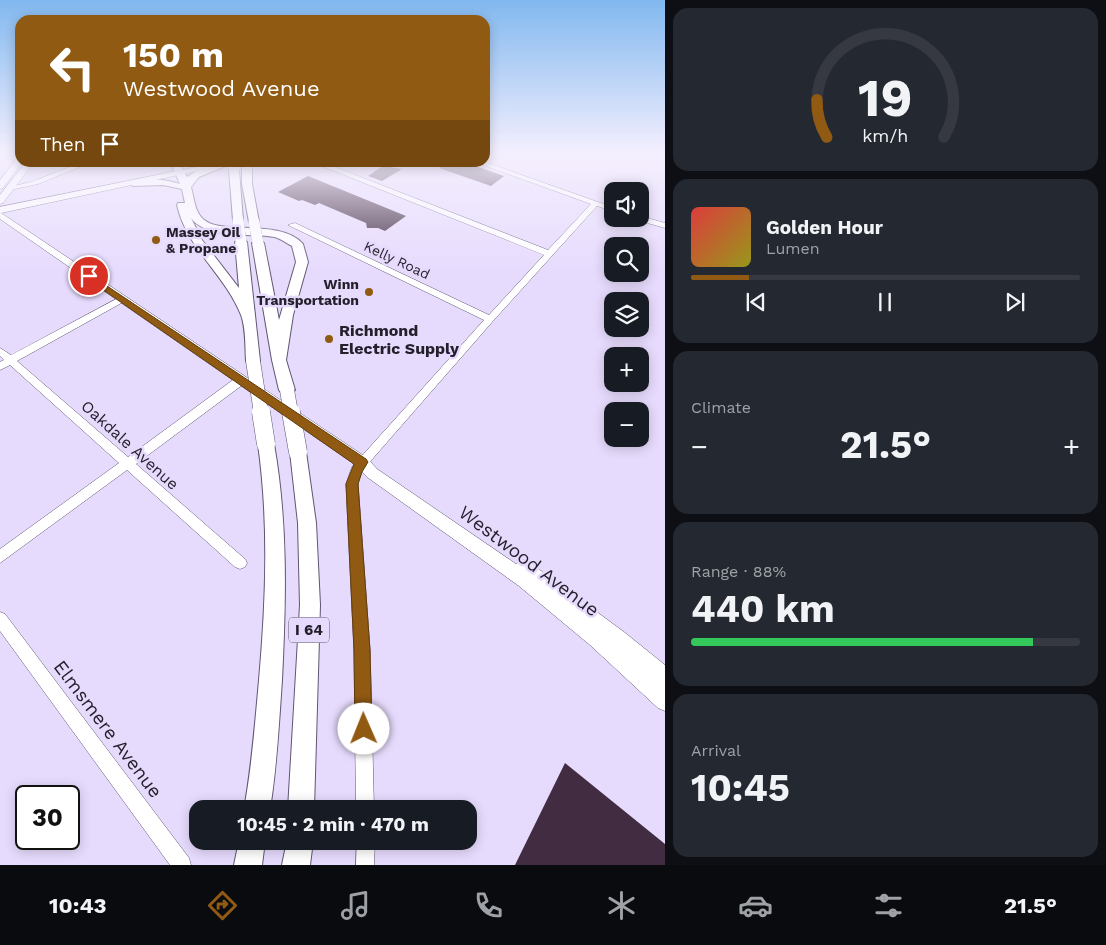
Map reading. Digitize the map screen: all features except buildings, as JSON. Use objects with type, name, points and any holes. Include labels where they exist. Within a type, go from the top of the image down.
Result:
[{"type":"highway","points":[[183,192],[186,225],[192,236],[222,272],[250,319]]},
{"type":"highway","points":[[185,192],[192,212],[197,220],[204,225],[214,228],[279,234],[297,244],[301,252],[302,262],[286,315],[279,360]]},
{"type":"highway","name":"I 64","points":[[236,192],[253,361],[273,489],[276,598],[264,768],[259,800]]},
{"type":"highway","name":"I 64","points":[[249,192],[298,452],[307,524],[310,605],[301,800]]},
{"type":"highway","points":[[248,865],[250,850]]},
{"type":"highway","points":[[296,865],[298,850]]},
{"type":"main road","points":[[0,203],[7,192]]},
{"type":"main road","points":[[0,203],[58,192]]},
{"type":"main road","points":[[0,210],[87,192]]},
{"type":"main road","name":"Westwood Avenue","points":[[0,215],[362,462],[372,473],[524,580],[596,639],[665,701]]},
{"type":"main road","name":"Westwood Avenue","points":[[362,462],[374,466],[586,613],[665,678]]},
{"type":"main road","points":[[586,613],[625,636],[665,664]]},
{"type":"street","points":[[393,192],[550,254]]},
{"type":"street","points":[[565,192],[604,206]]},
{"type":"street","points":[[365,800],[362,650],[352,484],[356,470],[596,203]]},
{"type":"street","points":[[649,221],[665,226]]},
{"type":"street","name":"Kelly Road","points":[[292,225],[490,319]]},
{"type":"street","points":[[5,363],[122,299]]},
{"type":"street","name":"Oakdale Avenue","points":[[0,351],[5,363],[240,563]]},
{"type":"street","points":[[0,557],[241,380]]},
{"type":"street","name":"Elmsmere Avenue","points":[[0,619],[182,865]]},
{"type":"street","points":[[365,865],[366,850]]},
{"type":"place","name":"Massey Oil & Propane","points":[[156,240]]},
{"type":"place","name":"Winn Transportation","points":[[369,292]]},
{"type":"place","name":"Richmond Electric Supply","points":[[329,339]]},
{"type":"route","points":[[89,276],[362,462],[356,470],[352,484],[362,650],[364,729]]}]
